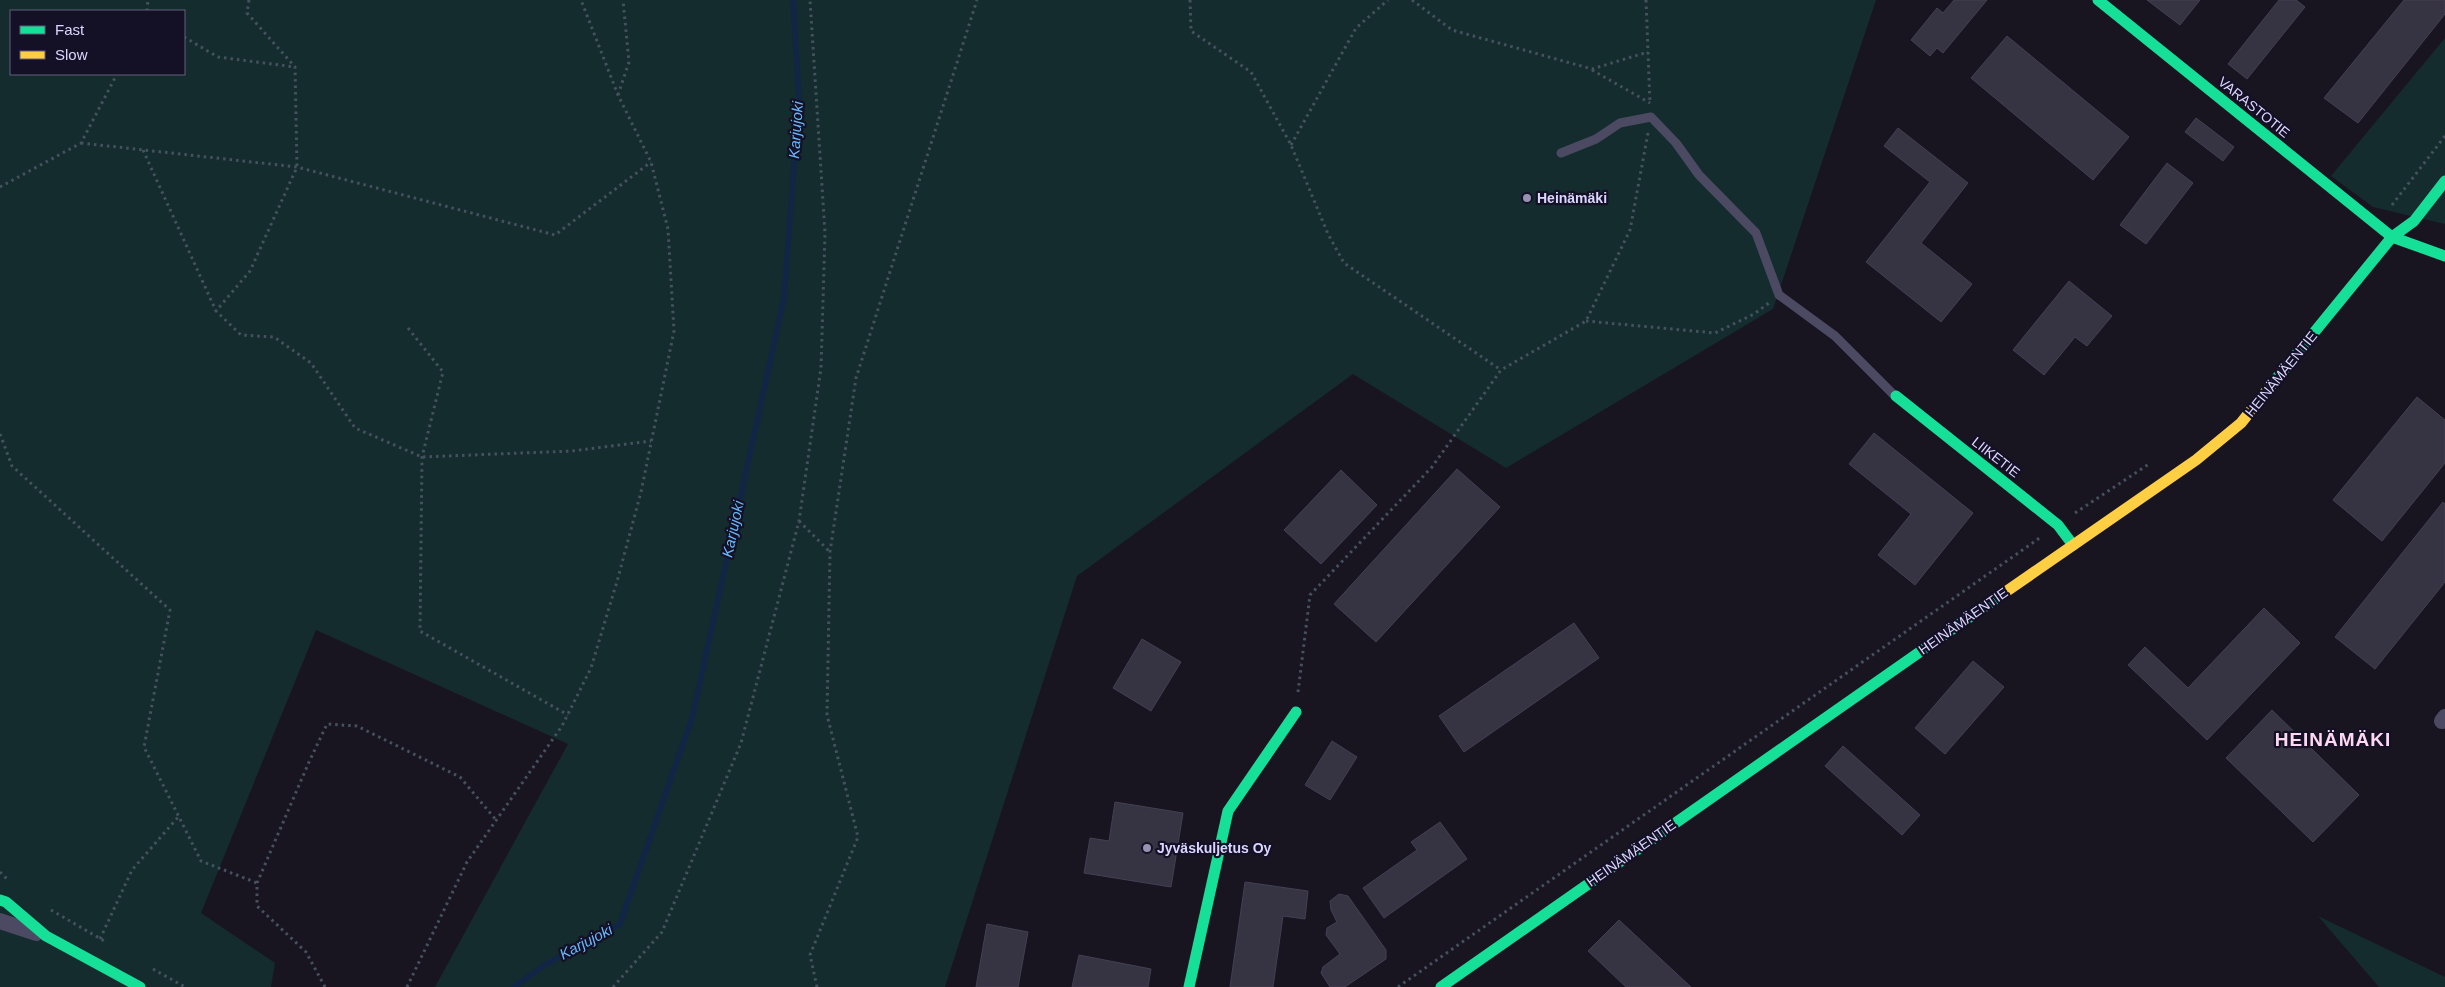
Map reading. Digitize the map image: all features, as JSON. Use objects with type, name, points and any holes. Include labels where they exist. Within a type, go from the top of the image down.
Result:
[{"type":"street","name":"VARASTOTIE","points":[[2098,0],[2392,237]]},
{"type":"street","name":"HEINÄMÄENTIE","points":[[1441,987],[2196,460],[2242,423],[2392,237],[2414,221],[2445,181]]},
{"type":"street","points":[[2392,237],[2445,256]]},
{"type":"street","name":"LIIKETIE","points":[[1896,396],[2058,525],[2073,545]]},
{"type":"street","points":[[1189,987],[1228,811],[1296,712]]},
{"type":"street","points":[[0,900],[6,902],[46,936]]},
{"type":"street","points":[[0,921],[46,936],[140,987]]},
{"type":"lane","points":[[1561,153],[1596,139],[1620,123],[1651,117],[1676,143],[1699,175],[1756,233],[1779,295],[1835,336],[1896,396]]},
{"type":"path","points":[[216,312],[250,271],[297,167],[295,67],[246,13],[249,0]]},
{"type":"path","points":[[408,987],[467,862],[545,753],[568,715],[591,668],[616,587],[652,441],[674,331],[668,229],[651,162],[618,95],[581,0]]},
{"type":"path","points":[[618,95],[629,62],[623,0]]},
{"type":"path","points":[[613,987],[662,932],[741,743],[799,521],[821,368],[825,233],[810,0]]},
{"type":"path","points":[[817,987],[810,955],[858,837],[827,715],[830,552],[856,378],[977,0]]},
{"type":"path","points":[[1190,0],[1191,31],[1251,72],[1291,145],[1328,234],[1344,263],[1502,370]]},
{"type":"path","points":[[1291,145],[1356,28],[1388,0]]},
{"type":"path","points":[[1412,0],[1452,30],[1592,70],[1650,103]]},
{"type":"path","points":[[1296,712],[1310,595],[1432,467],[1502,370],[1586,321],[1630,230],[1651,117],[1646,0]]},
{"type":"path","points":[[185,38],[218,57],[295,67]]},
{"type":"path","points":[[1592,70],[1648,52]]},
{"type":"path","points":[[0,187],[81,143],[116,75]]},
{"type":"path","points":[[2374,224],[2392,205],[2445,136]]},
{"type":"path","points":[[81,143],[297,167],[555,235],[651,162]]},
{"type":"path","points":[[143,150],[216,312],[241,335],[274,337],[311,363],[355,428],[422,457],[572,451],[652,441]]},
{"type":"path","points":[[2392,205],[2414,221]]},
{"type":"path","points":[[1586,321],[1715,333],[1754,314],[1779,295]]},
{"type":"path","points":[[408,328],[442,372],[422,457],[420,631],[568,715]]},
{"type":"path","points":[[0,434],[12,466],[170,610],[144,747],[201,861],[256,883]]},
{"type":"path","points":[[1398,987],[2058,525],[2153,462]]},
{"type":"path","points":[[799,521],[830,552]]},
{"type":"path","points":[[324,987],[306,952],[257,906],[256,883],[309,762],[328,724],[357,726],[460,777],[496,820]]},
{"type":"path","points":[[100,939],[132,870],[178,816]]},
{"type":"path","points":[[0,872],[12,883]]},
{"type":"path","points":[[44,905],[109,944]]},
{"type":"path","points":[[151,968],[185,987]]},
{"type":"green space","points":[[0,0],[1876,0],[1773,309],[1506,468],[1353,374],[1077,576],[945,987],[435,987],[568,744],[316,630],[201,913],[275,963],[271,987],[0,987]]},
{"type":"green space","points":[[2445,38],[2445,224],[2373,207],[2331,176]]},
{"type":"green space","points":[[2318,916],[2445,977],[2445,987],[2379,987]]},
{"type":"building","points":[[1954,0],[1987,0],[1943,53],[1937,48],[1930,56],[1911,40],[1937,8],[1943,13]]},
{"type":"building","points":[[2147,0],[2200,0],[2180,25]]},
{"type":"building","points":[[2279,0],[2296,0],[2305,7],[2247,79],[2228,64]]},
{"type":"building","points":[[2404,0],[2445,0],[2445,14],[2358,123],[2324,98]]},
{"type":"building","points":[[2007,36],[2129,137],[2093,180],[1971,78]]},
{"type":"building","points":[[2196,118],[2234,147],[2223,161],[2185,132]]},
{"type":"building","points":[[1898,128],[1968,183],[1921,243],[1972,284],[1941,322],[1866,262],[1930,182],[1884,146]]},
{"type":"building","points":[[2167,163],[2193,183],[2146,244],[2120,225]]},
{"type":"building","points":[[2069,281],[2112,316],[2087,346],[2075,337],[2044,375],[2013,350]]},
{"type":"building","points":[[2417,397],[2445,420],[2445,463],[2382,541],[2333,500]]},
{"type":"building","points":[[1874,433],[1973,513],[1915,585],[1878,555],[1911,514],[1849,464]]},
{"type":"building","points":[[1457,469],[1500,507],[1376,642],[1334,604]]},
{"type":"building","points":[[1341,470],[1377,505],[1321,564],[1284,530]]},
{"type":"building","points":[[2443,502],[2445,504],[2445,582],[2375,669],[2335,637]]},
{"type":"building","points":[[2264,608],[2300,643],[2207,740],[2128,665],[2145,647],[2188,688]]},
{"type":"building","points":[[1574,623],[1599,658],[1464,752],[1439,716]]},
{"type":"building","points":[[1142,639],[1181,662],[1151,711],[1113,688]]},
{"type":"building","points":[[1973,661],[2004,687],[1945,754],[1915,728]]},
{"type":"building","points":[[2272,710],[2359,795],[2313,842],[2226,758]]},
{"type":"building","points":[[1332,741],[1357,757],[1330,800],[1305,785]]},
{"type":"building","points":[[1843,746],[1920,815],[1902,835],[1825,766]]},
{"type":"building","points":[[1115,802],[1183,813],[1171,887],[1084,873],[1090,838],[1109,841]]},
{"type":"building","points":[[1440,822],[1467,859],[1384,918],[1363,888],[1417,850],[1411,842]]},
{"type":"building","points":[[1245,882],[1308,891],[1305,919],[1283,916],[1273,987],[1230,987]]},
{"type":"building","points":[[1339,894],[1348,896],[1386,950],[1386,959],[1345,987],[1330,987],[1321,973],[1323,967],[1340,954],[1326,935],[1327,928],[1337,922],[1331,910],[1330,901]]},
{"type":"building","points":[[1619,920],[1691,987],[1626,987],[1588,951]]},
{"type":"building","points":[[987,924],[1028,932],[1018,987],[976,987]]},
{"type":"building","points":[[1079,955],[1151,969],[1148,987],[1072,987]]},
{"type":"waterway","name":"Karjujoki","points":[[514,987],[545,965],[620,924],[692,718],[784,298],[799,99],[793,0]]},
{"type":"traffic: fast","points":[[2098,0],[2392,237],[2414,221],[2445,181]]},
{"type":"traffic: fast","points":[[2272,384],[2392,237],[2445,256]]},
{"type":"traffic: fast","points":[[1896,396],[2058,525],[2073,545]]},
{"type":"traffic: fast","points":[[1441,987],[2004,593]]},
{"type":"traffic: fast","points":[[1189,987],[1228,811],[1296,712]]},
{"type":"traffic: fast","points":[[0,900],[6,902],[46,936],[140,987]]},
{"type":"traffic: slow","points":[[2004,593],[2196,460],[2241,423],[2272,384]]},
{"type":"place","name":"Heinämäki","points":[[1527,198]]},
{"type":"place","name":"Jyväskuljetus Oy","points":[[1147,848]]},
{"type":"district","name":"HEINÄMÄKI","points":[[2333,739]]}]
